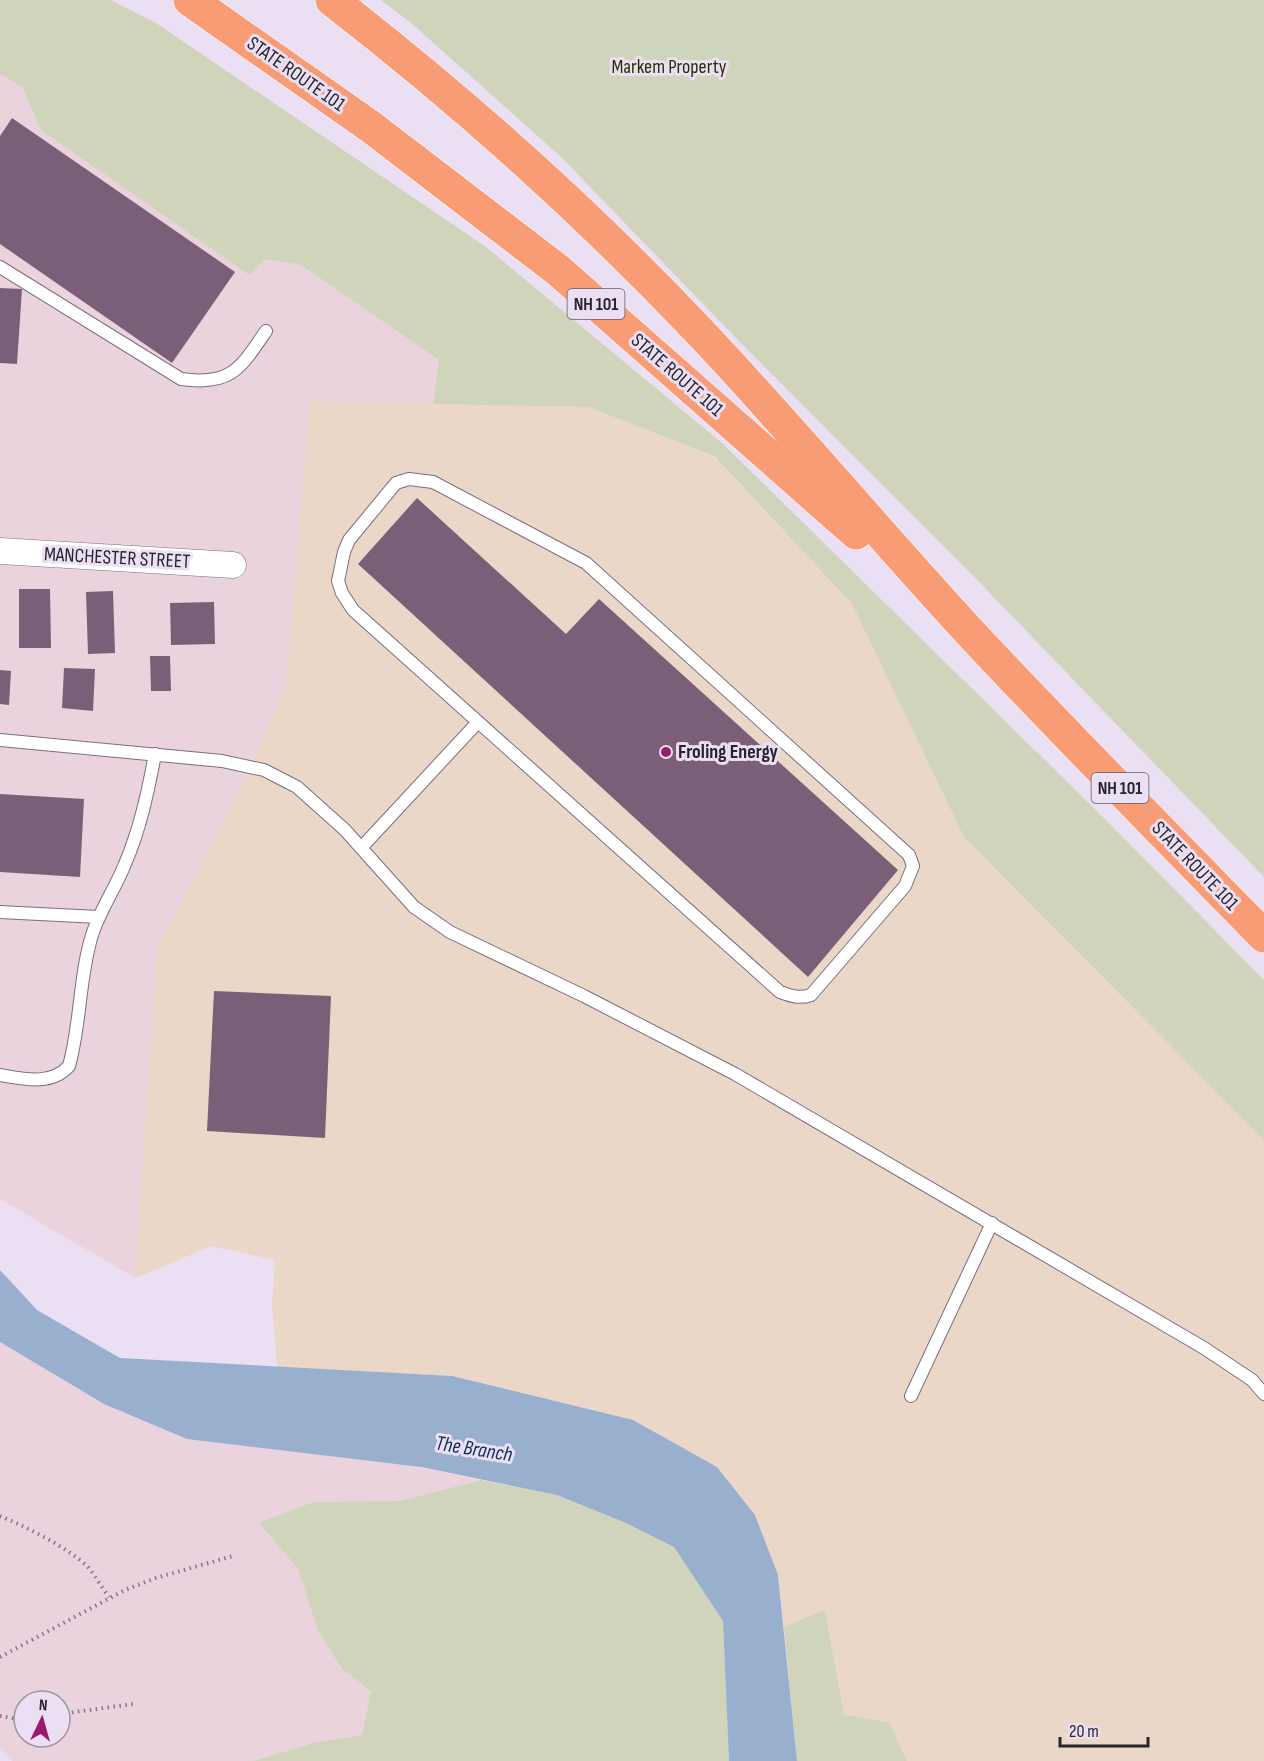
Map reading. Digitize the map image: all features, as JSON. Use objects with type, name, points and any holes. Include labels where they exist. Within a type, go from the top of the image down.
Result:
[{"type":"highway","name":"STATE ROUTE 101","points":[[190,0],[371,127],[559,271],[976,639]]},
{"type":"highway","name":"STATE ROUTE 101","points":[[332,0],[381,38],[521,159],[602,233],[697,330],[976,639],[1264,936]]},
{"type":"street","name":"MANCHESTER STREET","points":[[0,551],[233,564]]},
{"type":"lane","points":[[0,267],[181,379],[208,381],[220,379],[234,372],[245,361],[266,331]]},
{"type":"lane","points":[[409,479],[433,482],[586,563],[909,855],[913,866],[910,876],[905,886],[811,995],[803,998],[792,997],[780,992],[478,722],[353,610],[342,593],[338,581],[349,540],[396,483],[409,479]]},
{"type":"lane","points":[[361,849],[478,722]]},
{"type":"lane","points":[[0,740],[222,761],[264,770],[297,787],[345,830],[414,907],[450,932],[584,996],[735,1074],[1204,1348],[1252,1380],[1264,1394]]},
{"type":"lane","points":[[0,1076],[45,1079],[61,1075],[69,1066],[91,938],[98,917],[124,868],[136,838],[155,754]]},
{"type":"lane","points":[[0,912],[98,917]]},
{"type":"lane","points":[[911,1396],[992,1223]]},
{"type":"path","points":[[0,1516],[60,1547],[87,1566],[109,1598]]},
{"type":"path","points":[[0,1657],[109,1598],[156,1578],[233,1556]]},
{"type":"path","points":[[72,1712],[133,1704]]},
{"type":"shaded area","points":[[0,74],[22,87],[41,130],[249,275],[266,259],[301,265],[439,360],[433,404],[310,402],[286,686],[245,779],[157,949],[135,1278],[0,1199]]},
{"type":"shaded area","points":[[310,401],[588,407],[713,456],[852,604],[964,837],[1264,1140],[1264,1761],[907,1761],[889,1722],[844,1715],[825,1611],[784,1627],[778,1575],[755,1515],[717,1467],[633,1420],[452,1376],[277,1367],[272,1304],[275,1260],[212,1246],[135,1278],[157,949],[245,779],[286,686]]},
{"type":"shaded area","points":[[0,1342],[104,1404],[481,1480],[400,1501],[313,1502],[259,1523],[298,1569],[318,1631],[342,1669],[371,1691],[362,1735],[313,1743],[253,1761],[13,1761],[0,1749]]},
{"type":"green space","points":[[0,0],[111,0],[156,23],[486,247],[723,444],[1109,823],[1264,980],[1264,1140],[964,837],[852,604],[714,456],[588,407],[433,404],[439,360],[301,265],[266,259],[249,275],[41,130],[22,87],[0,74]]},
{"type":"green space","name":"Markem Property","points":[[381,0],[1264,0],[1264,877],[981,584],[739,341],[560,156],[410,22]]},
{"type":"green space","points":[[481,1480],[557,1495],[626,1523],[674,1547],[723,1621],[729,1761],[253,1761],[313,1743],[362,1735],[371,1691],[342,1669],[318,1631],[298,1569],[259,1523],[313,1502],[400,1501]]},
{"type":"green space","points":[[825,1610],[844,1715],[889,1722],[907,1761],[797,1761],[784,1627]]},
{"type":"water","name":"The Branch","points":[[0,1270],[37,1310],[120,1358],[452,1376],[633,1420],[717,1467],[755,1515],[778,1575],[797,1761],[729,1761],[723,1621],[674,1547],[626,1523],[557,1495],[421,1467],[187,1439],[104,1404],[0,1342]]},
{"type":"building","points":[[12,118],[235,272],[172,363],[0,244],[0,136]]},
{"type":"building","points":[[0,288],[22,289],[17,364],[0,363]]},
{"type":"building","name":"Froling Energy","points":[[417,498],[566,634],[599,599],[898,870],[808,977],[358,564]]},
{"type":"building","points":[[19,589],[50,589],[51,648],[19,648]]},
{"type":"building","points":[[113,591],[115,653],[88,654],[86,592]]},
{"type":"building","points":[[214,602],[215,644],[171,645],[170,603]]},
{"type":"building","points":[[150,656],[170,656],[171,691],[151,691]]},
{"type":"building","points":[[64,668],[95,669],[93,711],[62,708]]},
{"type":"building","points":[[0,670],[11,671],[9,705],[0,704]]},
{"type":"building","points":[[0,794],[84,799],[80,877],[0,872]]},
{"type":"building","points":[[214,991],[331,996],[325,1138],[207,1131]]},
{"type":"place","name":"Froling Energy","points":[[666,752]]}]
